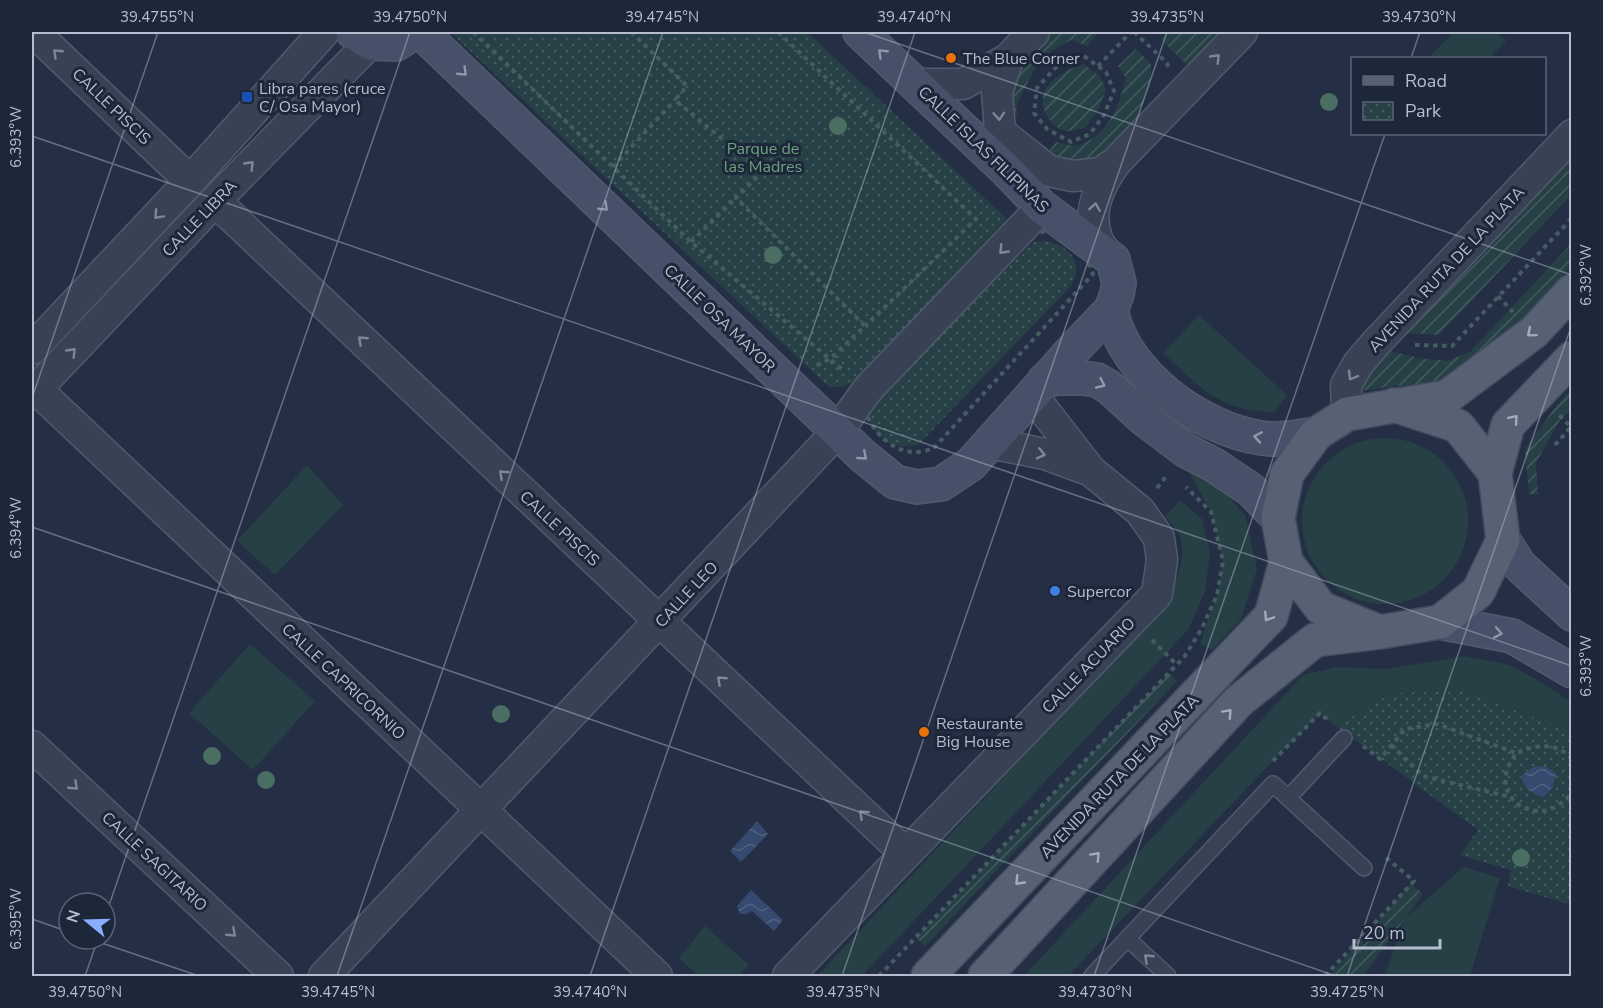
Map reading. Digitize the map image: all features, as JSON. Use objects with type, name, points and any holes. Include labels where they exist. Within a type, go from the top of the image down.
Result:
[{"type":"main road","points":[[361,37],[396,44],[414,32]]},
{"type":"main road","name":"CALLE OSA MAYOR","points":[[421,32],[837,432],[895,482],[917,487],[941,484],[971,464],[1111,310]]},
{"type":"main road","name":"CALLE ISLAS FILIPINAS","points":[[860,32],[1042,207],[1113,260]]},
{"type":"main road","points":[[1113,260],[1119,283],[1111,310],[1114,325],[1124,347],[1138,365],[1173,398],[1204,419],[1232,432],[1263,438],[1287,438],[1316,434]]},
{"type":"main road","points":[[1380,632],[1321,608],[1286,562],[1278,518],[1287,474],[1316,434],[1347,414],[1447,397],[1534,332],[1572,291]]},
{"type":"main road","points":[[1572,358],[1508,425],[1496,473],[1503,540],[1520,566],[1572,614]]},
{"type":"main road","points":[[1038,388],[1057,378],[1097,380],[1109,387],[1185,450],[1214,465],[1251,490],[1278,518]]},
{"type":"main road","points":[[1394,405],[1458,426],[1496,473]]},
{"type":"main road","points":[[1440,622],[1478,592],[1503,540]]},
{"type":"main road","name":"AVENIDA RUTA DE LA PLATA","points":[[928,976],[1271,616],[1286,562]]},
{"type":"main road","points":[[985,976],[1239,701],[1315,640],[1440,622],[1512,636],[1572,671]]},
{"type":"street","name":"CALLE PISCIS","points":[[34,32],[190,181]]},
{"type":"street","name":"CALLE LIBRA","points":[[32,349],[190,181],[324,32]]},
{"type":"street","points":[[915,84],[963,84],[1008,59],[1034,32]]},
{"type":"street","points":[[1113,260],[1099,243],[1094,226],[1093,207],[1106,176],[1116,162],[1242,32]]},
{"type":"street","name":"CALLE LIBRA","points":[[33,390],[216,201],[361,37]]},
{"type":"street","points":[[1008,59],[997,92],[1000,132],[1049,171],[1073,176],[1100,173],[1116,162]]},
{"type":"street","name":"AVENIDA RUTA DE LA PLATA","points":[[1347,414],[1346,385],[1358,364],[1572,135]]},
{"type":"street","name":"CALLE PISCIS","points":[[216,201],[906,854]]},
{"type":"street","name":"CALLE LEO","points":[[324,976],[837,432],[868,389],[1042,207]]},
{"type":"street","points":[[1038,388],[1091,471]]},
{"type":"street","name":"CALLE CAPRICORNIO","points":[[33,390],[657,976]]},
{"type":"street","points":[[989,443],[1045,454],[1091,471]]},
{"type":"street","name":"CALLE ACUARIO","points":[[788,976],[1157,594],[1162,560],[1159,538],[1140,511],[1091,471]]},
{"type":"street","name":"CALLE SAGITARIO","points":[[32,746],[278,976]]},
{"type":"lane","points":[[1288,798],[1344,738]]},
{"type":"lane","points":[[1092,976],[1273,784],[1364,868]]},
{"type":"lane","points":[[1128,939],[1168,976]]},
{"type":"path","points":[[473,32],[692,242],[847,374]]},
{"type":"path","points":[[613,167],[687,86],[631,32]]},
{"type":"path","points":[[778,32],[976,219],[830,359],[809,371]]},
{"type":"path","points":[[1098,66],[1132,32],[1167,63],[1168,72]]},
{"type":"path","points":[[1084,56],[1098,66],[1106,72],[1114,90],[1104,115],[1090,134],[1071,142],[1047,129],[1034,113],[1037,88],[1058,65],[1084,56]]},
{"type":"path","points":[[675,100],[762,172],[692,242]]},
{"type":"path","points":[[736,198],[866,326]]},
{"type":"path","points":[[1376,343],[1452,346],[1572,218]]},
{"type":"path","points":[[1048,230],[1069,239],[1089,261],[1093,274],[933,449],[913,452],[893,446],[879,435],[869,422],[866,413],[878,398],[1031,237],[1048,230]]},
{"type":"path","points":[[1498,296],[1516,314]]},
{"type":"path","points":[[1555,445],[1571,427],[1556,411]]},
{"type":"path","points":[[1140,511],[1170,471]]},
{"type":"path","points":[[879,976],[1177,665],[1196,638],[1217,595],[1223,561],[1212,512],[1178,479]]},
{"type":"path","points":[[1511,797],[1423,776],[1391,745],[1405,729],[1437,724],[1516,753]]},
{"type":"path","points":[[1572,759],[1550,745],[1532,746],[1516,753],[1506,771],[1507,792],[1516,805],[1535,810],[1552,809],[1572,793]]},
{"type":"path","points":[[1273,761],[1282,768]]},
{"type":"path","points":[[1325,976],[1414,881],[1379,851]]},
{"type":"green space","name":"Parque de las Madres","points":[[450,32],[807,32],[1007,219],[860,378],[845,386],[828,386]]},
{"type":"green space","points":[[1048,32],[1099,32],[1087,46],[1071,40],[1051,51],[1033,72],[1016,106],[1018,117],[1010,119],[1007,106],[1019,63]]},
{"type":"green space","points":[[1169,32],[1226,32],[1191,69],[1161,40]]},
{"type":"green space","points":[[1454,32],[1496,32],[1506,41],[1490,57],[1429,57]]},
{"type":"green space","points":[[1136,49],[1151,64],[1150,86],[1133,126],[1104,153],[1081,161],[1056,159],[1046,155],[1056,142],[1079,145],[1105,127],[1116,108],[1126,78],[1118,66]]},
{"type":"green space","points":[[1083,64],[1100,76],[1106,90],[1098,111],[1085,128],[1067,131],[1050,121],[1044,109],[1043,96],[1048,85],[1057,77]]},
{"type":"green space","points":[[1571,155],[1571,195],[1439,335],[1403,333]]},
{"type":"green space","points":[[1034,242],[1054,243],[1066,249],[1074,259],[1076,273],[1071,286],[918,445],[900,446],[886,441],[874,429],[866,413],[977,295]]},
{"type":"green space","points":[[1571,244],[1571,267],[1486,358],[1434,385],[1395,386],[1359,391],[1366,367],[1385,350],[1447,361],[1470,352]]},
{"type":"green space","points":[[1199,315],[1287,395],[1275,412],[1256,411],[1225,403],[1201,387],[1163,353]]},
{"type":"green space","points":[[1571,389],[1571,408],[1560,420],[1536,463],[1538,495],[1529,494],[1525,449]]},
{"type":"green space","points":[[1385,438],[1417,445],[1444,462],[1461,489],[1468,521],[1461,553],[1444,580],[1417,597],[1385,604],[1353,597],[1326,580],[1309,553],[1302,521],[1309,489],[1326,462],[1353,445]]},
{"type":"green space","points":[[307,465],[343,505],[275,575],[237,541]]},
{"type":"green space","points":[[1189,472],[1219,486],[1245,515],[1257,569],[1241,619],[1212,650],[1200,644],[1217,595],[1223,561],[1211,512]]},
{"type":"green space","points":[[1180,500],[1202,519],[1210,552],[1205,591],[1188,630],[862,976],[817,976],[1164,607],[1179,571],[1182,551],[1178,532],[1165,517]]},
{"type":"green space","points":[[250,644],[315,701],[253,770],[189,713]]},
{"type":"green space","points":[[1465,656],[1509,665],[1571,702],[1571,731],[1459,689],[1390,694],[1336,726],[1320,714],[1068,976],[1024,976],[1303,675],[1337,667],[1386,669]]},
{"type":"green space","points":[[1169,673],[1177,681],[925,946],[916,938]]},
{"type":"green space","points":[[1459,689],[1571,731],[1571,905],[1508,886],[1511,870],[1460,855],[1478,830],[1336,726],[1390,694]]},
{"type":"green space","points":[[1464,867],[1500,878],[1470,976],[1385,976],[1404,919]]},
{"type":"green space","points":[[1411,884],[1423,894],[1363,976],[1329,976]]},
{"type":"green space","points":[[705,926],[749,965],[739,976],[698,976],[679,958]]},
{"type":"water","points":[[1545,766],[1556,774],[1553,787],[1544,797],[1529,790],[1524,785],[1521,776],[1533,767]]},
{"type":"water","points":[[757,821],[768,834],[741,862],[730,851]]},
{"type":"water","points":[[751,890],[783,920],[774,931],[752,911],[740,914],[737,906]]},
{"type":"place","name":"The Blue Corner","points":[[951,58]]},
{"type":"place","name":"Libra pares (cruce C/ Osa Mayor)","points":[[247,97]]},
{"type":"place","name":"Supercor","points":[[1055,591]]},
{"type":"place","name":"Restaurante Big House","points":[[924,732]]}]
